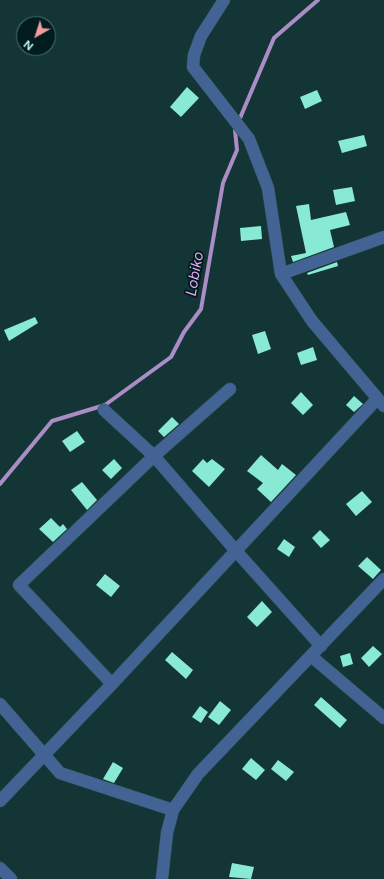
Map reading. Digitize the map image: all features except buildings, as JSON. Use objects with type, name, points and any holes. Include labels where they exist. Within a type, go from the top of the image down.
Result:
[{"type":"street","points":[[0,800],[112,684],[236,551],[380,402],[312,321],[280,274],[268,188],[249,139],[193,67],[194,55],[201,36],[224,0]]},
{"type":"street","points":[[280,274],[384,237]]},
{"type":"street","points":[[112,684],[19,585],[154,456],[230,389]]},
{"type":"street","points":[[104,410],[154,456],[320,646]]},
{"type":"street","points":[[162,879],[167,833],[173,810],[198,774],[384,579]]},
{"type":"street","points":[[311,656],[384,718]]},
{"type":"street","points":[[0,704],[60,773],[173,810]]},
{"type":"street","points":[[0,868],[11,879]]},
{"type":"waterway","name":"Lobiko","points":[[0,484],[52,421],[105,405],[171,357],[184,332],[201,309],[223,183],[237,150],[235,130],[274,38],[318,0]]}]
